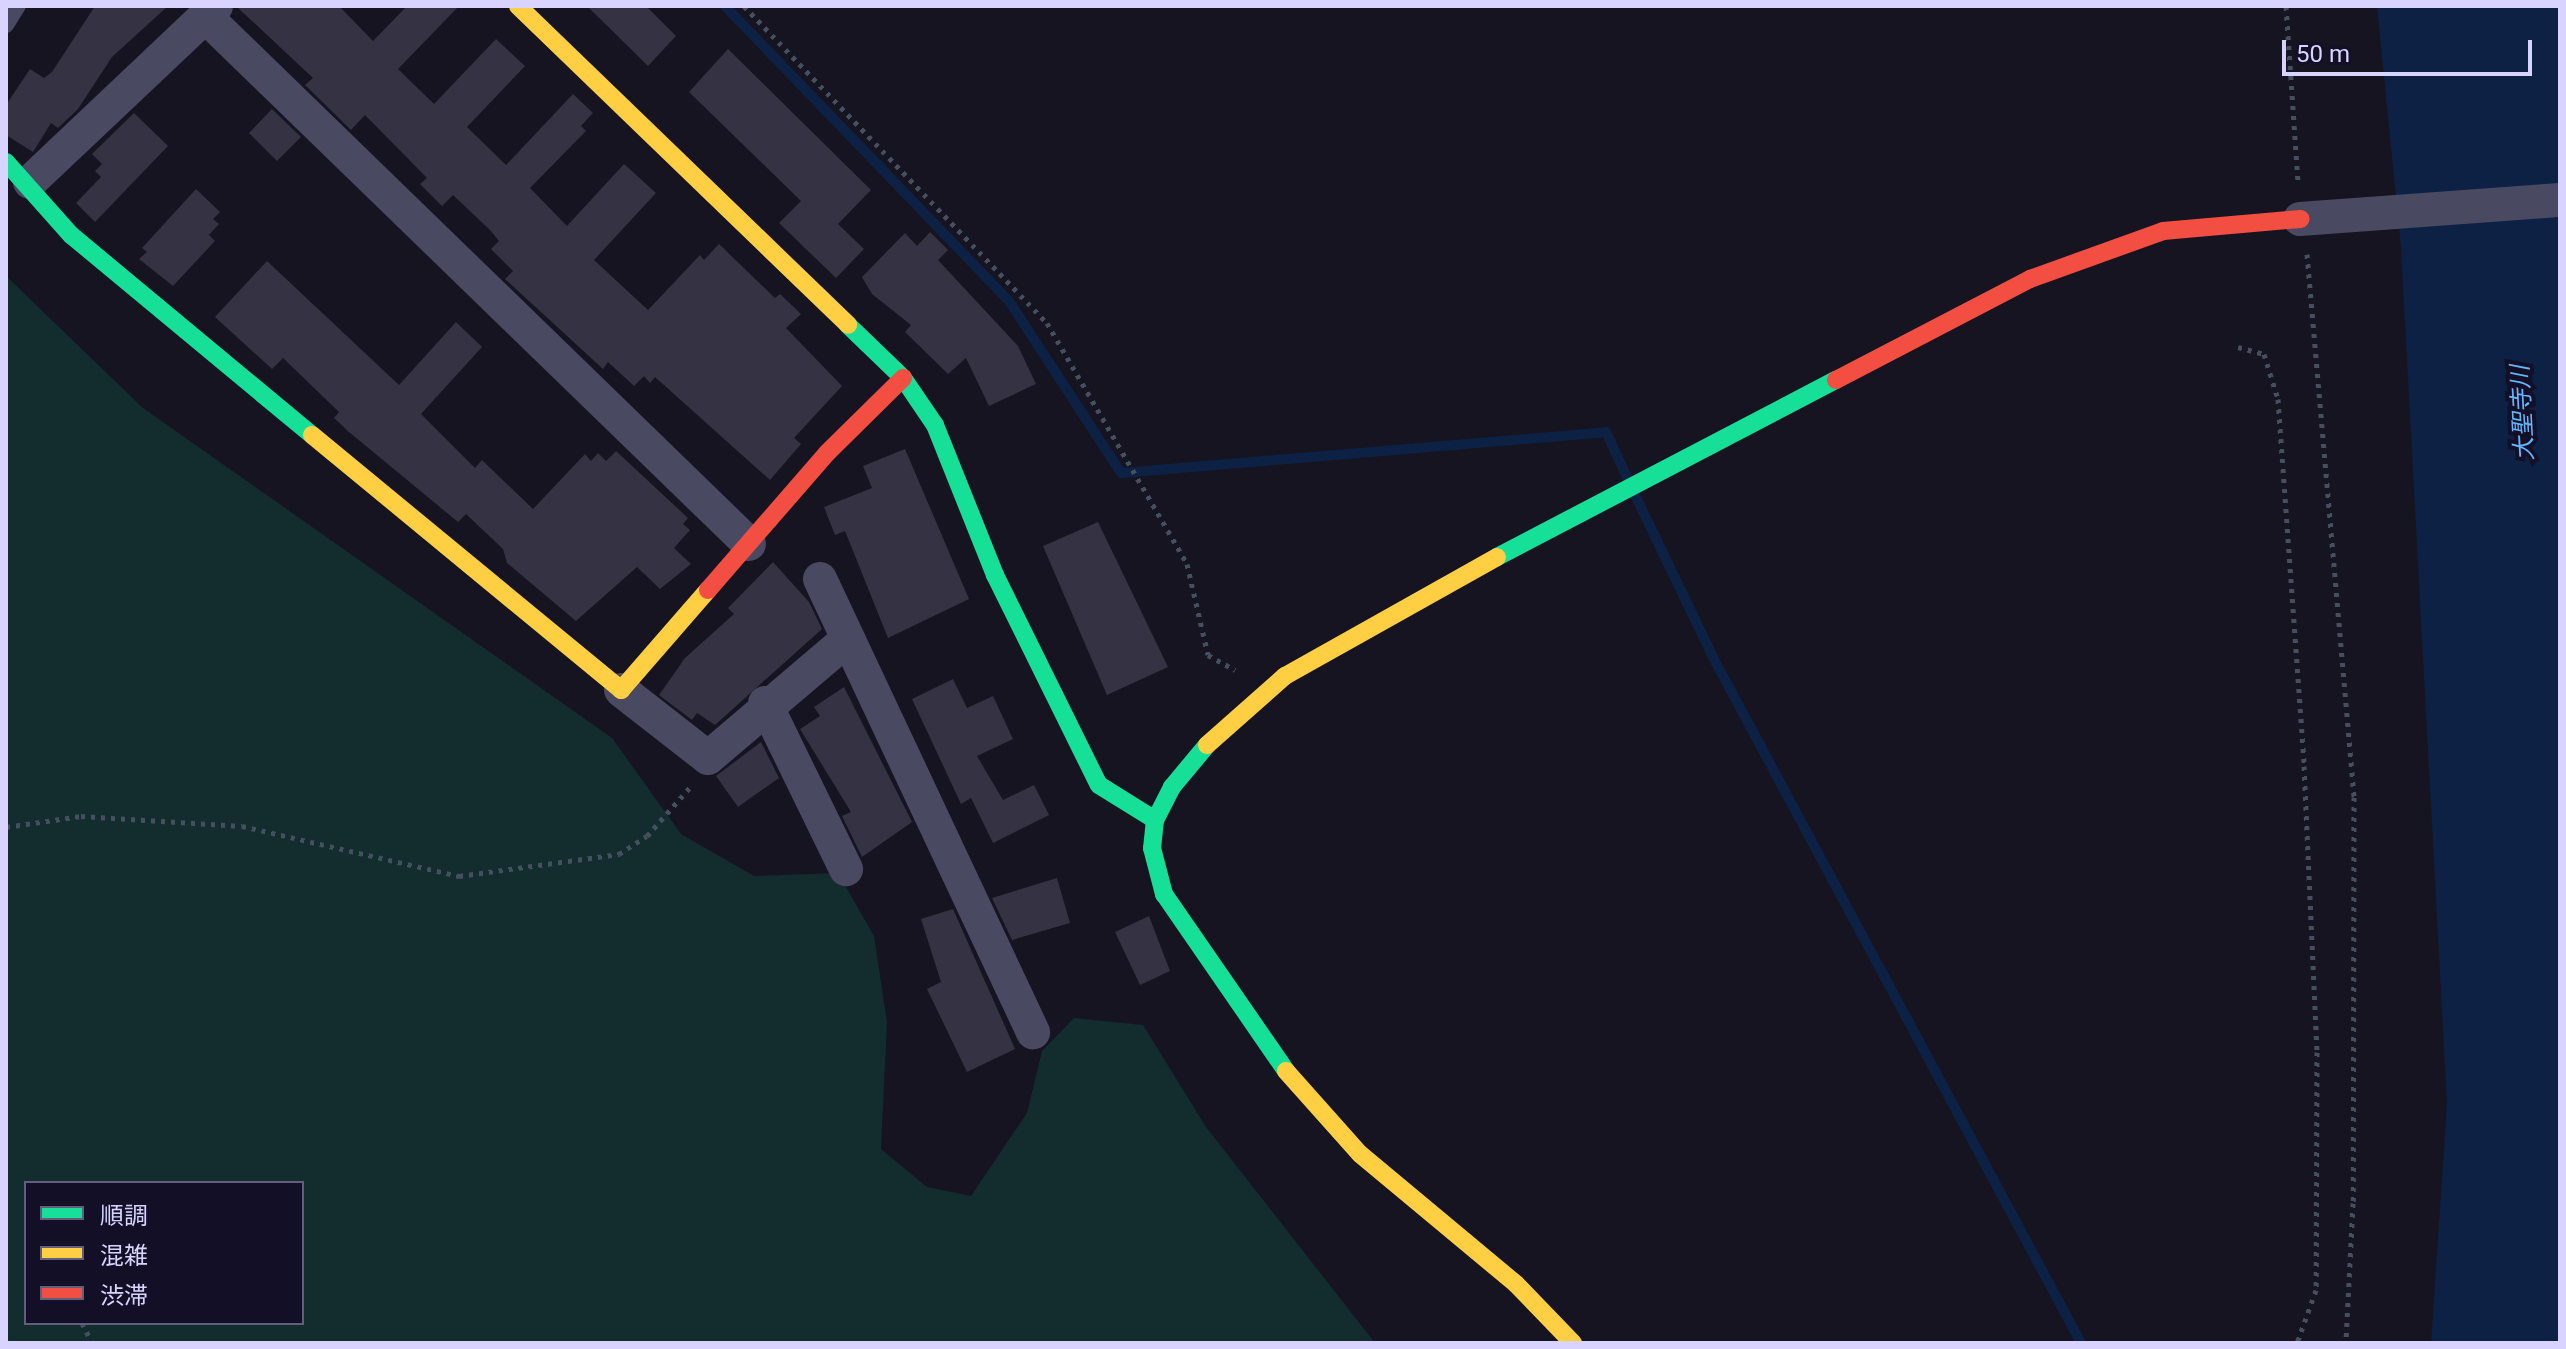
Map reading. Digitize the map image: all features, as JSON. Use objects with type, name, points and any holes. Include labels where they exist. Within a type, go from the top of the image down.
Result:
[{"type":"street","points":[[518,6],[903,378],[935,425],[995,575],[1075,744],[1099,785],[1155,820]]},
{"type":"street","points":[[749,544],[210,11],[18,172],[71,235],[621,690],[708,758],[765,703],[848,639]]},
{"type":"street","points":[[1573,1343],[1516,1284],[1360,1154],[1305,1099],[1164,894],[1152,848],[1155,820],[1215,736],[1285,676],[1367,625],[1767,413],[2030,279],[2110,246],[2163,231],[2560,200]]},
{"type":"street","points":[[621,690],[827,453],[903,378]]},
{"type":"street","points":[[820,579],[1033,1032]]},
{"type":"street","points":[[765,703],[846,869]]},
{"type":"lane","points":[[6,25],[18,6]]},
{"type":"path","points":[[744,6],[1035,306],[1187,564],[1208,655],[1225,669],[1249,663]]},
{"type":"path","points":[[2286,7],[2315,301],[2354,797],[2353,1203],[2346,1343]]},
{"type":"path","points":[[2238,347],[2264,354],[2278,399],[2304,766],[2317,1052],[2316,1290],[2297,1343]]},
{"type":"path","points":[[6,827],[81,816],[242,826],[459,876],[619,854],[659,823],[708,758]]},
{"type":"path","points":[[83,1325],[92,1343]]},
{"type":"green space","points":[[6,276],[143,408],[612,738],[681,834],[754,876],[838,873],[874,936],[887,1022],[881,1149],[927,1187],[971,1196],[1027,1113],[1042,1051],[1074,1018],[1143,1025],[1206,1127],[1375,1343],[6,1343]]},
{"type":"water","name":"大聖寺川","points":[[2377,6],[2560,6],[2560,1343],[2431,1343],[2447,1104],[2401,248]]},
{"type":"building","points":[[95,6],[168,6],[112,57],[78,109],[58,128],[51,123],[33,152],[6,135],[6,105],[30,69],[44,78],[52,72]]},
{"type":"building","points":[[236,6],[339,6],[373,41],[407,6],[459,6],[398,69],[434,104],[496,39],[525,66],[467,127],[506,165],[573,94],[593,113],[581,126],[586,131],[530,188],[567,226],[624,164],[656,193],[594,260],[648,310],[700,255],[704,260],[719,244],[775,298],[780,294],[801,314],[786,328],[842,386],[794,438],[801,444],[770,480],[655,377],[650,383],[644,376],[634,386],[608,362],[603,369],[505,279],[513,271],[491,249],[499,241],[490,230],[453,195],[442,206],[420,184],[427,178],[365,115],[351,130],[305,85],[313,78]]},
{"type":"building","points":[[587,6],[646,6],[676,36],[648,66]]},
{"type":"building","points":[[728,49],[871,190],[838,224],[864,249],[836,278],[779,223],[801,201],[689,92]]},
{"type":"building","points":[[272,109],[301,137],[277,161],[249,133]]},
{"type":"building","points":[[134,113],[168,146],[95,222],[76,203],[101,177],[95,171],[102,164],[92,154]]},
{"type":"building","points":[[196,189],[220,212],[213,219],[219,224],[209,235],[215,241],[173,286],[139,259],[147,252],[142,248]]},
{"type":"building","points":[[930,232],[948,250],[938,260],[1018,346],[1036,384],[989,406],[966,358],[948,374],[905,332],[911,325],[872,294],[862,277],[905,233],[917,246]]},
{"type":"building","points":[[267,261],[399,385],[456,322],[482,347],[421,414],[475,468],[482,460],[533,509],[585,454],[591,461],[598,453],[606,461],[616,451],[688,518],[683,524],[690,530],[674,548],[691,564],[660,589],[637,567],[576,621],[507,563],[503,549],[466,514],[458,522],[349,432],[334,418],[339,412],[283,358],[272,369],[215,317]]},
{"type":"building","points":[[905,449],[969,599],[888,638],[845,531],[835,535],[824,507],[872,488],[863,466]]},
{"type":"building","points":[[1098,522],[1168,667],[1107,695],[1043,546]]},
{"type":"building","points":[[773,562],[809,602],[822,629],[715,725],[697,713],[692,720],[659,695],[685,658],[734,614],[728,608]]},
{"type":"building","points":[[953,679],[967,708],[993,696],[1013,739],[977,756],[1003,800],[1034,785],[1049,815],[993,843],[971,798],[961,804],[912,699]]},
{"type":"building","points":[[844,687],[912,822],[862,857],[842,816],[851,812],[800,729],[820,716],[814,707]]},
{"type":"building","points":[[761,742],[779,778],[738,807],[716,776]]},
{"type":"building","points":[[1057,878],[1070,923],[1012,940],[992,898]]},
{"type":"building","points":[[953,909],[1015,1049],[967,1072],[927,989],[941,982],[921,919]]},
{"type":"building","points":[[1149,916],[1170,971],[1140,985],[1115,932]]},
{"type":"waterway","points":[[725,6],[1009,301],[1121,473],[1606,432],[1627,477]]},
{"type":"waterway","points":[[1635,495],[1716,663],[2081,1343]]},
{"type":"traffic: fast","points":[[6,162],[71,235],[312,435]]},
{"type":"traffic: fast","points":[[848,325],[903,378],[935,425],[995,575],[1099,785],[1155,820]]},
{"type":"traffic: fast","points":[[1497,557],[1836,380]]},
{"type":"traffic: fast","points":[[1207,745],[1172,787],[1155,820],[1152,848],[1164,894],[1286,1071]]},
{"type":"traffic: slow","points":[[518,6],[848,325]]},
{"type":"traffic: slow","points":[[312,435],[621,690],[708,590]]},
{"type":"traffic: slow","points":[[1207,745],[1285,676],[1497,557]]},
{"type":"traffic: slow","points":[[1286,1071],[1360,1154],[1516,1284],[1573,1343]]},
{"type":"traffic: jam","points":[[1836,380],[2030,279],[2163,231],[2300,219]]},
{"type":"traffic: jam","points":[[708,590],[827,453],[903,378]]}]
